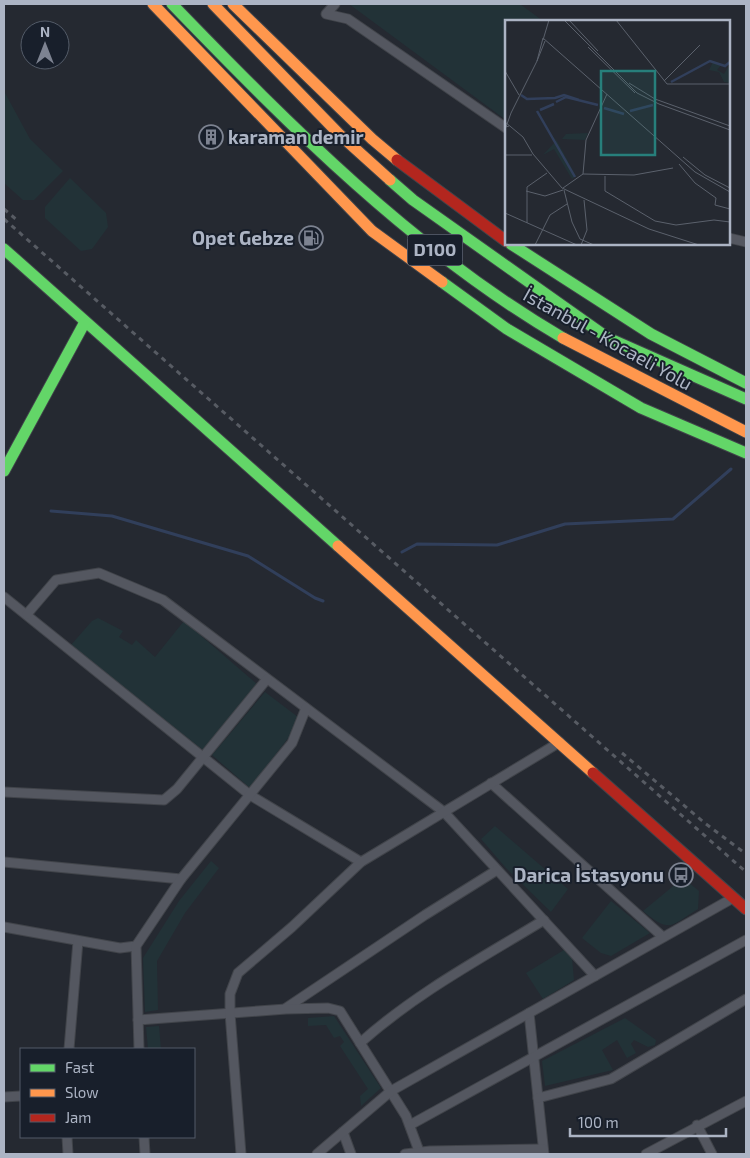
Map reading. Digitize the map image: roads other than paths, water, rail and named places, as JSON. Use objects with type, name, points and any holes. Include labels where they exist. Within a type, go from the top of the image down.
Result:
[{"type":"main road","points":[[152,4],[372,231],[507,329],[641,408],[746,453]]},
{"type":"main road","name":"İstanbul - Kocaeli Yolu","points":[[172,4],[227,61],[355,186],[496,296],[603,361],[746,432]]},
{"type":"main road","name":"D100","points":[[213,4],[339,134],[413,200],[608,338],[746,399]]},
{"type":"main road","points":[[232,4],[372,139],[424,182],[505,240]]},
{"type":"main road","points":[[512,245],[651,334],[746,383]]},
{"type":"main road","points":[[4,249],[560,742],[746,910]]},
{"type":"main road","points":[[4,471],[85,322]]},
{"type":"street","points":[[335,4],[326,14],[348,20],[505,127]]},
{"type":"street","points":[[730,238],[746,242]]},
{"type":"street","points":[[27,614],[56,580],[99,573],[163,600],[444,812],[595,976]]},
{"type":"street","points":[[4,597],[250,795],[361,862]]},
{"type":"street","points":[[4,792],[164,800],[177,789],[267,678]]},
{"type":"street","points":[[139,1048],[136,946],[181,879],[292,743],[306,708]]},
{"type":"street","points":[[241,1154],[230,1013],[230,994],[238,973],[292,927],[361,862],[560,742]]},
{"type":"street","points":[[491,783],[663,937]]},
{"type":"street","points":[[4,862],[181,879]]},
{"type":"street","points":[[286,1009],[425,915],[497,870]]},
{"type":"street","points":[[318,1154],[391,1091],[733,898]]},
{"type":"street","points":[[360,1043],[393,1014],[422,994],[544,920]]},
{"type":"street","points":[[4,927],[120,948],[136,946]]},
{"type":"street","points":[[410,1125],[746,940]]},
{"type":"street","points":[[68,1048],[78,941]]},
{"type":"street","points":[[538,1098],[612,1079],[746,999]]},
{"type":"street","points":[[138,1020],[286,1009],[328,1008],[340,1011],[391,1091],[410,1125],[420,1152]]},
{"type":"street","points":[[405,1154],[420,1152],[544,1152],[528,1013]]},
{"type":"street","points":[[4,1097],[20,1096]]},
{"type":"street","points":[[646,1154],[697,1125],[746,1101]]},
{"type":"street","points":[[697,1125],[712,1154]]},
{"type":"street","points":[[343,1132],[351,1154]]},
{"type":"street","points":[[67,1138],[68,1154]]},
{"type":"street","points":[[144,1138],[145,1154]]},
{"type":"waterway","points":[[402,552],[417,544],[497,545],[565,524],[673,519],[731,469]]},
{"type":"waterway","points":[[51,511],[112,516],[248,556],[315,598],[323,601]]},
{"type":"railway","points":[[4,209],[18,221]]},
{"type":"railway","points":[[4,219],[746,872]]},
{"type":"railway","points":[[622,753],[706,824],[746,854]]},
{"type":"place","name":"karaman demir","points":[[211,137]]},
{"type":"place","name":"Opet Gebze","points":[[311,238]]},
{"type":"place","name":"Darica İstasyonu","points":[[681,875]]}]
